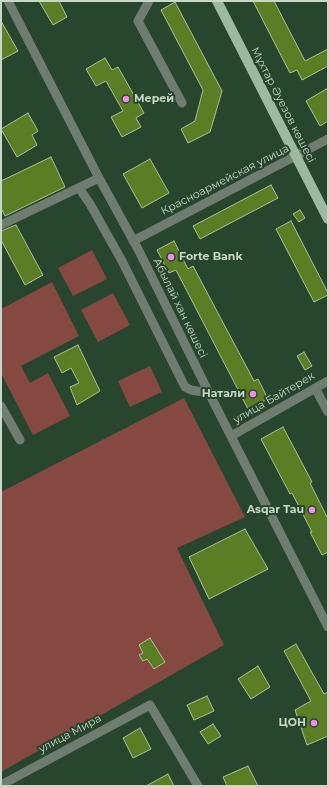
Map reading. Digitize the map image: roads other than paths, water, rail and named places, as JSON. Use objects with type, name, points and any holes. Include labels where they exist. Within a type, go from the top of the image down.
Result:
[{"type":"main road","name":"Мұхтар Әуезов көшесі","points":[[217,1],[295,157],[328,219]]},
{"type":"street","name":"Абылай хан көшесі","points":[[8,1],[133,241],[328,626]]},
{"type":"street","points":[[149,1],[138,21],[182,103]]},
{"type":"street","name":"Красноармейская улица","points":[[133,241],[328,139]]},
{"type":"street","points":[[1,225],[99,178]]},
{"type":"street","points":[[79,188],[90,204],[122,261],[185,387],[191,390],[209,393]]},
{"type":"street","name":"улица Байтерек","points":[[231,436],[328,381]]},
{"type":"street","points":[[315,388],[328,412]]},
{"type":"street","points":[[1,406],[20,440]]},
{"type":"street","name":"улица Мира","points":[[1,785],[150,705],[198,786]]},
{"type":"place","name":"Мерей","points":[[126,99]]},
{"type":"place","name":"Forte Bank","points":[[171,257]]},
{"type":"place","name":"Натали","points":[[253,394]]},
{"type":"place","name":"Asqar Tau","points":[[312,510]]},
{"type":"place","name":"ЦОН","points":[[314,723]]}]
